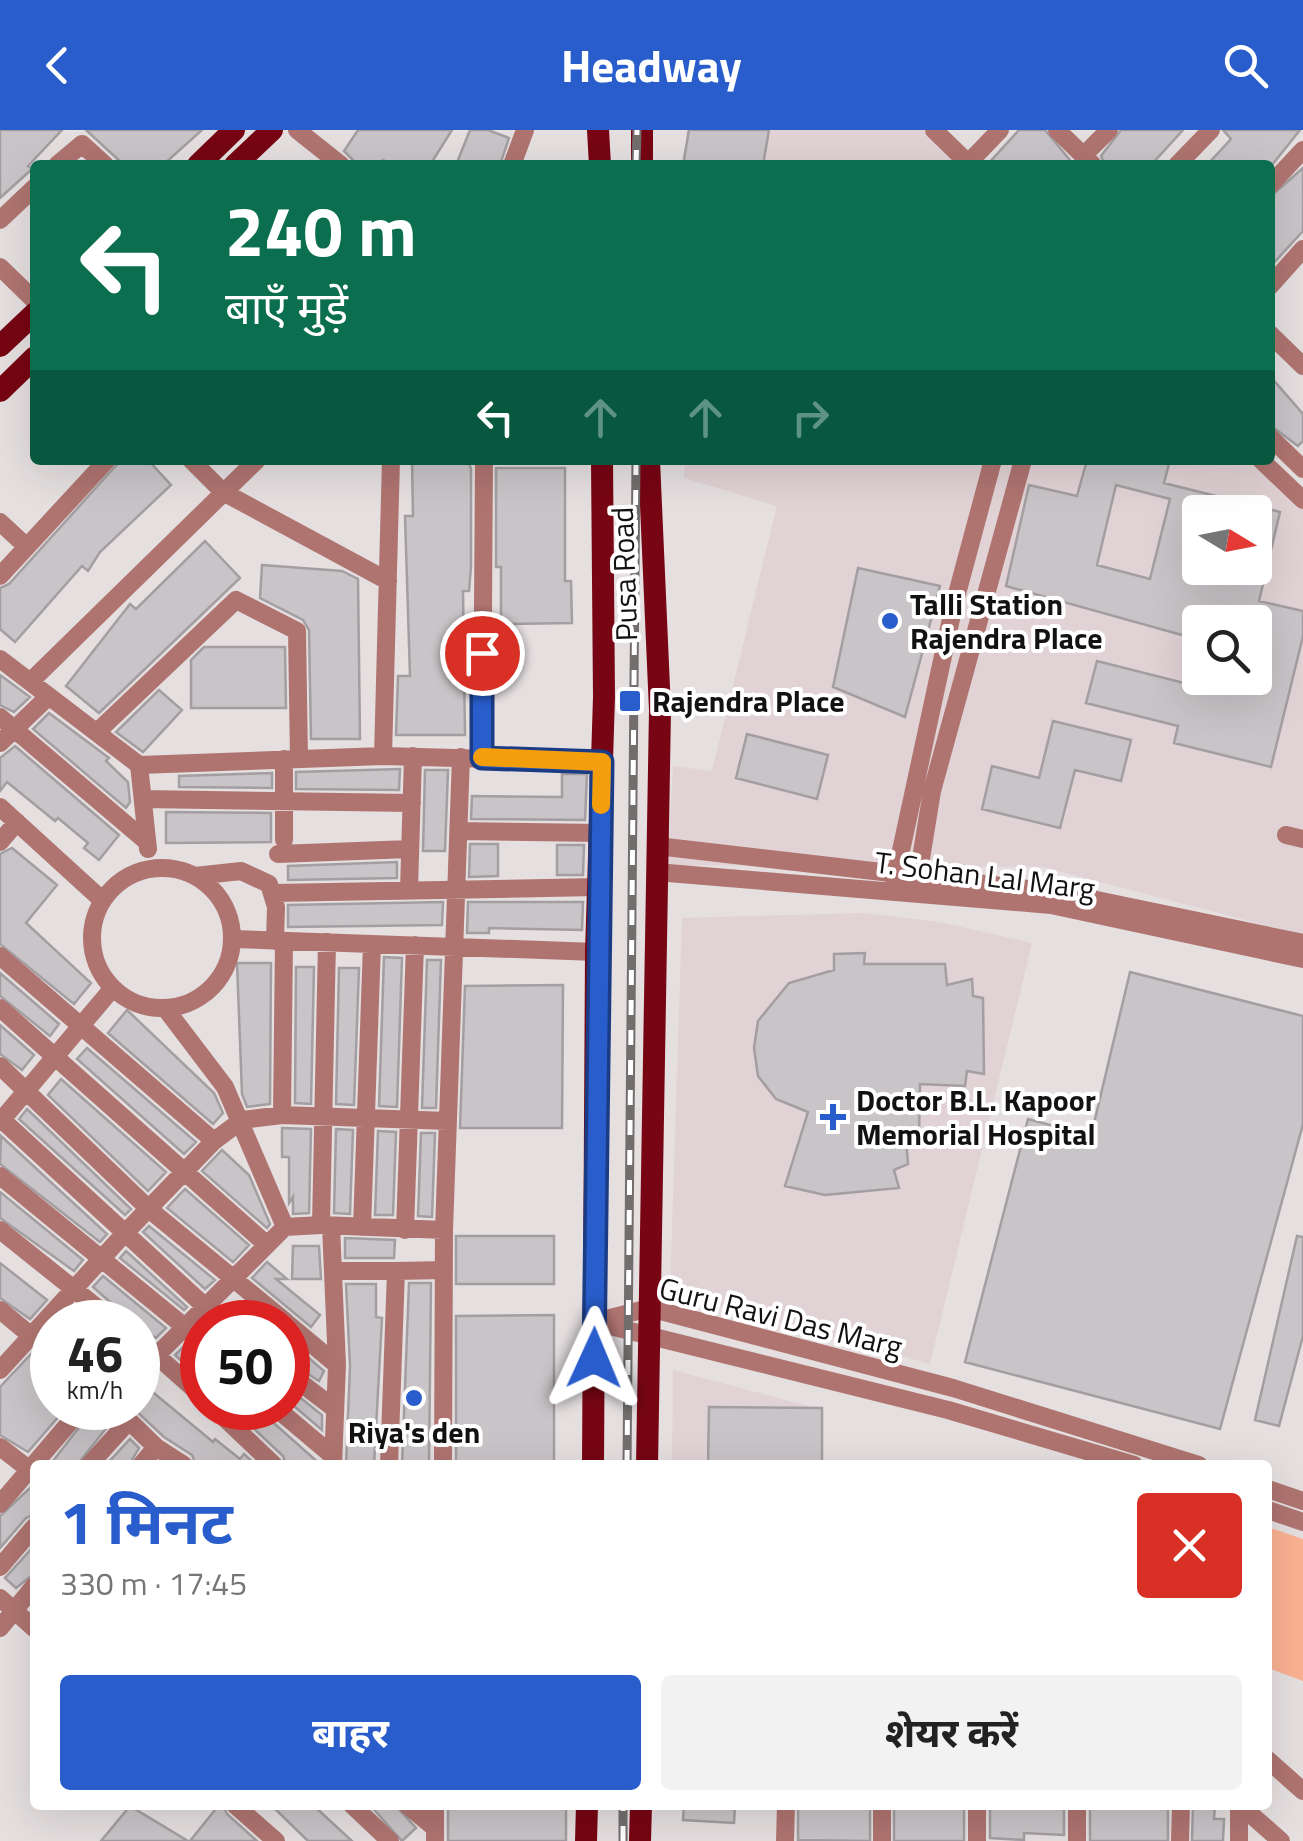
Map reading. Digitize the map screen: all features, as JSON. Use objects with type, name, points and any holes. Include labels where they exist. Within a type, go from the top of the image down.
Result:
[{"type":"main road","points":[[203,160],[234,130]]},
{"type":"main road","points":[[241,160],[272,130]]},
{"type":"main road","points":[[642,130],[642,160]]},
{"type":"main road","points":[[590,134],[598,160]]},
{"type":"main road","points":[[0,346],[30,318]]},
{"type":"main road","points":[[0,391],[30,362]]},
{"type":"main road","name":"Pusa Road","points":[[593,1460],[602,465]]},
{"type":"main road","name":"Pusa Road","points":[[646,1460],[660,710],[649,465]]},
{"type":"main road","points":[[586,1841],[587,1810]]},
{"type":"main road","points":[[640,1841],[641,1810]]},
{"type":"street","points":[[297,130],[335,160]]},
{"type":"street","points":[[514,160],[525,130]]},
{"type":"street","points":[[934,130],[974,160]]},
{"type":"street","points":[[951,130],[975,160]]},
{"type":"street","points":[[978,160],[1000,130]]},
{"type":"street","points":[[1056,130],[1088,160],[1109,130]]},
{"type":"street","points":[[1182,160],[1211,130]]},
{"type":"street","points":[[62,160],[80,137],[100,160]]},
{"type":"street","points":[[1275,180],[1303,150]]},
{"type":"street","points":[[0,220],[30,191]]},
{"type":"street","points":[[1275,280],[1303,249]]},
{"type":"street","points":[[0,267],[30,296]]},
{"type":"street","points":[[1275,339],[1303,366]]},
{"type":"street","points":[[1275,442],[1303,469]]},
{"type":"street","points":[[0,576],[102,465]]},
{"type":"street","points":[[196,465],[222,492],[388,581]]},
{"type":"street","points":[[30,682],[252,465]]},
{"type":"street","points":[[383,756],[391,465]]},
{"type":"street","points":[[482,758],[484,465]]},
{"type":"street","points":[[894,892],[954,604],[992,465]]},
{"type":"street","points":[[917,894],[932,791],[1022,465]]},
{"type":"street","points":[[1267,465],[1303,500]]},
{"type":"street","points":[[1,514],[27,547]]},
{"type":"street","points":[[97,732],[231,603],[242,601],[293,628],[298,636],[292,759],[281,847],[410,849]]},
{"type":"street","points":[[954,604],[980,612]]},
{"type":"street","points":[[0,659],[139,764],[383,756],[602,762]]},
{"type":"street","points":[[48,696],[4,730],[147,842]]},
{"type":"street","points":[[408,890],[413,756]]},
{"type":"street","points":[[443,1460],[444,1230],[460,757]]},
{"type":"street","points":[[139,764],[150,868]]},
{"type":"street","points":[[143,799],[412,803]]},
{"type":"street","points":[[0,807],[102,900]]},
{"type":"street","points":[[0,842],[17,822]]},
{"type":"street","points":[[459,831],[600,833]]},
{"type":"street","name":"T. Sohan Lal Marg","points":[[656,846],[1063,893],[1303,943]]},
{"type":"street","points":[[150,868],[174,868],[195,876],[216,893],[234,939],[220,978],[202,996],[165,1008],[132,1002],[112,988],[99,971],[92,948],[93,923],[102,900],[118,882],[150,868]]},
{"type":"street","points":[[195,876],[240,871],[261,878],[274,893],[279,941],[282,1115]]},
{"type":"street","name":"T. Sohan Lal Marg","points":[[656,872],[1051,905],[1303,959]]},
{"type":"street","points":[[274,893],[598,888]]},
{"type":"street","points":[[234,939],[596,952]]},
{"type":"street","points":[[326,942],[326,1225],[334,1271],[336,1364],[333,1460]]},
{"type":"street","points":[[362,1227],[372,944]]},
{"type":"street","points":[[405,1230],[415,945]]},
{"type":"street","points":[[0,956],[214,1141]]},
{"type":"street","points":[[112,988],[1,1120],[196,1300]]},
{"type":"street","points":[[0,1008],[188,1170],[266,1244]]},
{"type":"street","points":[[165,1008],[215,1073],[242,1120],[285,1227]]},
{"type":"street","points":[[0,1066],[150,1210],[259,1300]]},
{"type":"street","points":[[64,1300],[214,1141],[242,1120],[282,1115],[448,1121]]},
{"type":"street","points":[[0,1176],[180,1322]]},
{"type":"street","points":[[223,1300],[234,1280],[285,1227],[444,1230]]},
{"type":"street","points":[[0,1230],[84,1300]]},
{"type":"street","points":[[334,1271],[444,1270]]},
{"type":"street","points":[[389,1460],[396,1271]]},
{"type":"street","name":"Guru Ravi Das Marg","points":[[595,1322],[650,1308],[935,1383],[1184,1460]]},
{"type":"street","points":[[0,1310],[30,1333]]},
{"type":"street","name":"Guru Ravi Das Marg","points":[[595,1322],[948,1410],[1117,1460]]},
{"type":"street","points":[[0,1370],[30,1337]]},
{"type":"street","points":[[310,1342],[336,1364]]},
{"type":"street","points":[[648,1362],[674,1342]]},
{"type":"street","points":[[160,1356],[180,1375]]},
{"type":"street","points":[[310,1390],[335,1409]]},
{"type":"street","points":[[41,1460],[65,1430]]},
{"type":"street","points":[[91,1460],[109,1430]]},
{"type":"street","points":[[139,1430],[176,1460]]},
{"type":"street","points":[[237,1430],[269,1460]]},
{"type":"street","points":[[300,1430],[333,1460]]},
{"type":"street","points":[[0,1447],[30,1470]]},
{"type":"street","points":[[145,1460],[156,1447]]},
{"type":"street","points":[[0,1504],[30,1473]]},
{"type":"street","points":[[1272,1490],[1303,1501]]},
{"type":"street","points":[[1272,1511],[1303,1522]]},
{"type":"street","points":[[0,1567],[30,1532]]},
{"type":"street","points":[[0,1628],[7,1604],[30,1589]]},
{"type":"street","points":[[7,1604],[30,1625]]},
{"type":"street","points":[[1272,1764],[1303,1791]]},
{"type":"street","points":[[357,1810],[390,1841]]},
{"type":"street","points":[[412,1810],[435,1834]]},
{"type":"street","points":[[785,1841],[786,1810]]},
{"type":"street","points":[[882,1810],[882,1841]]},
{"type":"street","points":[[977,1810],[977,1841]]},
{"type":"street","points":[[1077,1810],[1077,1841]]},
{"type":"street","points":[[1180,1841],[1181,1810]]},
{"type":"street","points":[[1239,1841],[1240,1810]]},
{"type":"street","points":[[1246,1810],[1280,1841]]},
{"type":"street","points":[[258,1812],[276,1841]]},
{"type":"shaded area","points":[[686,130],[923,130],[954,160],[686,160]]},
{"type":"shaded area","name":"Rajendra Place","points":[[685,465],[1266,465],[1303,501],[1303,935],[1043,867],[668,865],[673,766],[712,771],[777,506],[684,478]]},
{"type":"shaded area","name":"Doctor B.L. Kapoor Memorial Hospital","points":[[864,913],[939,922],[1032,943],[930,1364],[670,1292],[682,918]]},
{"type":"shaded area","points":[[673,1370],[808,1406],[808,1460],[672,1460]]},
{"type":"shaded area","points":[[1272,1528],[1303,1539],[1303,1681],[1272,1669]]},
{"type":"building","points":[[0,130],[62,130],[30,160],[30,171],[0,198]]},
{"type":"building","points":[[86,130],[202,130],[169,160],[119,160]]},
{"type":"building","points":[[358,130],[452,130],[433,160],[353,160],[344,151]]},
{"type":"building","points":[[470,130],[488,130],[509,138],[502,160],[458,160]]},
{"type":"building","points":[[689,130],[769,130],[764,160],[684,160]]},
{"type":"building","points":[[1019,130],[1045,130],[1070,160],[992,160]]},
{"type":"building","points":[[1121,130],[1183,130],[1156,160],[1103,160],[1101,156]]},
{"type":"building","points":[[1223,130],[1300,130],[1275,161],[1212,160],[1231,139]]},
{"type":"building","points":[[1303,168],[1303,231],[1275,262],[1275,193]]},
{"type":"building","points":[[1275,382],[1303,414],[1303,441],[1298,446],[1275,429]]},
{"type":"building","points":[[116,465],[153,465],[171,485],[100,552],[88,571],[82,566],[15,642],[0,629],[0,588],[9,584]]},
{"type":"building","points":[[412,465],[470,465],[471,567],[469,591],[463,591],[465,735],[396,735],[398,676],[410,676],[405,516],[413,516]]},
{"type":"building","points":[[1086,465],[1169,465],[1164,483],[1212,495],[1182,495],[1182,585],[1263,585],[1259,601],[1303,611],[1303,636],[1271,767],[1174,743],[1178,726],[1086,703],[1097,661],[1182,682],[1182,695],[1272,695],[1272,605],[1182,605],[1182,635],[1006,586],[1029,485],[1077,496]],"holes":[[[1116,485],[1170,499],[1150,579],[1097,565]]]},
{"type":"building","points":[[496,468],[565,468],[565,581],[571,581],[572,623],[501,624],[501,567],[496,567]]},
{"type":"building","points":[[1272,510],[1280,512],[1272,546]]},
{"type":"building","points":[[205,541],[240,578],[99,713],[66,686],[130,604],[136,609]]},
{"type":"building","points":[[262,565],[342,571],[358,579],[360,739],[311,739],[309,630],[303,620],[260,598]]},
{"type":"building","points":[[858,568],[940,586],[905,717],[833,687]]},
{"type":"building","points":[[204,647],[285,647],[286,708],[191,708],[191,660]]},
{"type":"building","points":[[0,675],[30,697],[14,712],[0,705]]},
{"type":"building","points":[[159,690],[182,710],[143,752],[116,732]]},
{"type":"building","points":[[49,713],[109,758],[106,761],[128,782],[130,802],[126,808],[33,729]]},
{"type":"building","points":[[1053,721],[1131,740],[1121,781],[1075,770],[1060,828],[982,809],[992,766],[1039,778]]},
{"type":"building","points":[[747,734],[828,755],[817,799],[736,778]]},
{"type":"building","points":[[15,746],[119,835],[99,860],[84,848],[88,843],[7,782],[0,791],[0,758]]},
{"type":"building","points":[[400,769],[399,790],[296,789],[296,772]]},
{"type":"building","points":[[425,770],[448,770],[445,851],[423,851]]},
{"type":"building","points":[[272,773],[272,788],[179,787],[179,776]]},
{"type":"building","points":[[562,774],[587,774],[585,820],[471,819],[472,796],[562,797]]},
{"type":"building","points":[[166,812],[271,813],[271,842],[166,843]]},
{"type":"building","points":[[470,844],[498,844],[498,876],[469,877]]},
{"type":"building","points":[[557,845],[584,845],[583,875],[557,875]]},
{"type":"building","points":[[12,848],[57,885],[26,923],[91,983],[74,1004],[0,944],[0,854]]},
{"type":"building","points":[[397,862],[397,878],[288,880],[288,866]]},
{"type":"building","points":[[443,902],[442,925],[288,927],[288,905]]},
{"type":"building","points":[[468,902],[583,902],[582,930],[489,928],[489,933],[467,933]]},
{"type":"building","points":[[865,953],[864,964],[945,964],[947,985],[972,979],[973,996],[983,998],[984,1074],[967,1071],[965,1086],[920,1084],[919,1138],[906,1139],[908,1164],[894,1170],[899,1188],[825,1195],[785,1186],[808,1112],[776,1099],[758,1076],[754,1048],[758,1021],[789,983],[834,970],[834,954]]},
{"type":"building","points":[[384,957],[402,958],[397,1107],[379,1106]]},
{"type":"building","points":[[427,960],[441,960],[436,1108],[422,1108]]},
{"type":"building","points":[[237,963],[271,963],[270,1104],[247,1107],[242,1094]]},
{"type":"building","points":[[296,967],[314,967],[311,1104],[295,1103]]},
{"type":"building","points":[[339,968],[359,968],[354,1105],[336,1104]]},
{"type":"building","points":[[1130,972],[1303,1016],[1303,1124],[1220,1429],[965,1362],[1028,1119],[1091,1136]]},
{"type":"building","points":[[0,973],[59,1024],[50,1036],[0,996]]},
{"type":"building","points":[[563,985],[562,1128],[460,1128],[465,986]]},
{"type":"building","points":[[127,1010],[214,1093],[223,1113],[213,1124],[108,1033]]},
{"type":"building","points":[[0,1025],[34,1055],[22,1070],[0,1054]]},
{"type":"building","points":[[87,1048],[196,1142],[184,1154],[77,1059]]},
{"type":"building","points":[[61,1079],[166,1172],[148,1191],[48,1095]]},
{"type":"building","points":[[27,1109],[131,1209],[125,1215],[19,1119]]},
{"type":"building","points":[[282,1128],[311,1129],[309,1213],[293,1214],[293,1197],[289,1203],[289,1157],[282,1157]]},
{"type":"building","points":[[336,1129],[353,1130],[350,1214],[334,1213]]},
{"type":"building","points":[[378,1131],[396,1132],[393,1215],[375,1215]]},
{"type":"building","points":[[421,1133],[435,1133],[432,1217],[418,1216]]},
{"type":"building","points":[[1,1136],[107,1234],[100,1242],[0,1164]]},
{"type":"building","points":[[222,1150],[249,1175],[270,1224],[267,1228],[202,1171]]},
{"type":"building","points":[[185,1189],[249,1245],[233,1262],[167,1208]]},
{"type":"building","points":[[0,1192],[83,1260],[74,1271],[0,1218]]},
{"type":"building","points":[[149,1226],[215,1280],[205,1289],[143,1232]]},
{"type":"building","points":[[456,1236],[554,1236],[554,1284],[456,1284]]},
{"type":"building","points":[[1297,1236],[1303,1237],[1303,1336],[1279,1426],[1255,1420]]},
{"type":"building","points":[[345,1238],[395,1240],[394,1258],[345,1258]]},
{"type":"building","points":[[293,1246],[319,1246],[321,1279],[292,1279]]},
{"type":"building","points":[[126,1251],[180,1301],[180,1307],[120,1258]]},
{"type":"building","points":[[267,1262],[287,1279],[276,1279],[302,1300],[278,1300],[252,1278]]},
{"type":"building","points":[[0,1263],[47,1300],[30,1300],[30,1319],[0,1298]]},
{"type":"building","points":[[103,1276],[132,1300],[108,1300],[93,1287]]},
{"type":"building","points":[[409,1283],[431,1283],[429,1460],[402,1460]]},
{"type":"building","points":[[346,1284],[376,1284],[376,1317],[382,1318],[374,1460],[346,1460],[350,1366]]},
{"type":"building","points":[[310,1307],[320,1315],[310,1326]]},
{"type":"building","points":[[554,1315],[554,1460],[456,1460],[456,1316]]},
{"type":"building","points":[[30,1355],[30,1430],[47,1430],[28,1452],[0,1435],[0,1387]]},
{"type":"building","points":[[310,1359],[324,1371],[319,1381],[310,1375]]},
{"type":"building","points":[[160,1398],[180,1415],[180,1430],[199,1430],[240,1459],[244,1454],[251,1460],[194,1460],[157,1430],[160,1430]]},
{"type":"building","points":[[310,1405],[322,1415],[322,1430],[310,1420]]},
{"type":"building","points":[[709,1407],[822,1408],[822,1460],[708,1460]]},
{"type":"building","points":[[77,1430],[105,1430],[81,1460],[54,1460]]},
{"type":"building","points":[[255,1430],[282,1430],[315,1460],[284,1460]]},
{"type":"building","points":[[130,1439],[139,1448],[132,1460],[111,1460]]},
{"type":"building","points":[[30,1488],[30,1516],[0,1548],[0,1516]]},
{"type":"building","points":[[30,1550],[30,1577],[16,1588],[5,1578]]},
{"type":"building","points":[[127,1810],[137,1810],[188,1841],[101,1841]]},
{"type":"building","points":[[215,1810],[225,1810],[257,1841],[190,1841]]},
{"type":"building","points":[[276,1810],[318,1810],[352,1841],[308,1841]]},
{"type":"building","points":[[374,1810],[400,1810],[416,1828],[402,1841]]},
{"type":"building","points":[[448,1810],[566,1810],[566,1841],[448,1841]]},
{"type":"building","points":[[684,1810],[735,1810],[734,1823],[683,1820]]},
{"type":"building","points":[[798,1810],[870,1810],[870,1841],[798,1840]]},
{"type":"building","points":[[894,1810],[964,1810],[964,1841],[894,1841]]},
{"type":"building","points":[[990,1810],[1064,1810],[1064,1835],[1024,1833],[1024,1840],[990,1838]]},
{"type":"building","points":[[1090,1810],[1168,1810],[1168,1841],[1090,1841]]},
{"type":"building","points":[[1193,1810],[1215,1810],[1214,1819],[1224,1819],[1223,1841],[1192,1841]]},
{"type":"railway","points":[[636,160],[637,130]]},
{"type":"railway","points":[[627,1460],[636,465]]},
{"type":"railway","points":[[623,1810],[623,1841]]},
{"type":"slow traffic","points":[[482,757],[602,762],[601,805]]},
{"type":"place","name":"Talli Station Rajendra Place","points":[[890,621]]},
{"type":"place","name":"Rajendra Place","points":[[630,701]]},
{"type":"place","name":"Doctor B.L. Kapoor Memorial Hospital","points":[[833,1117]]},
{"type":"place","name":"Riya's den","points":[[414,1398]]},
{"type":"route","points":[[482,653],[482,758],[602,762],[596,952],[594,1358]]}]
